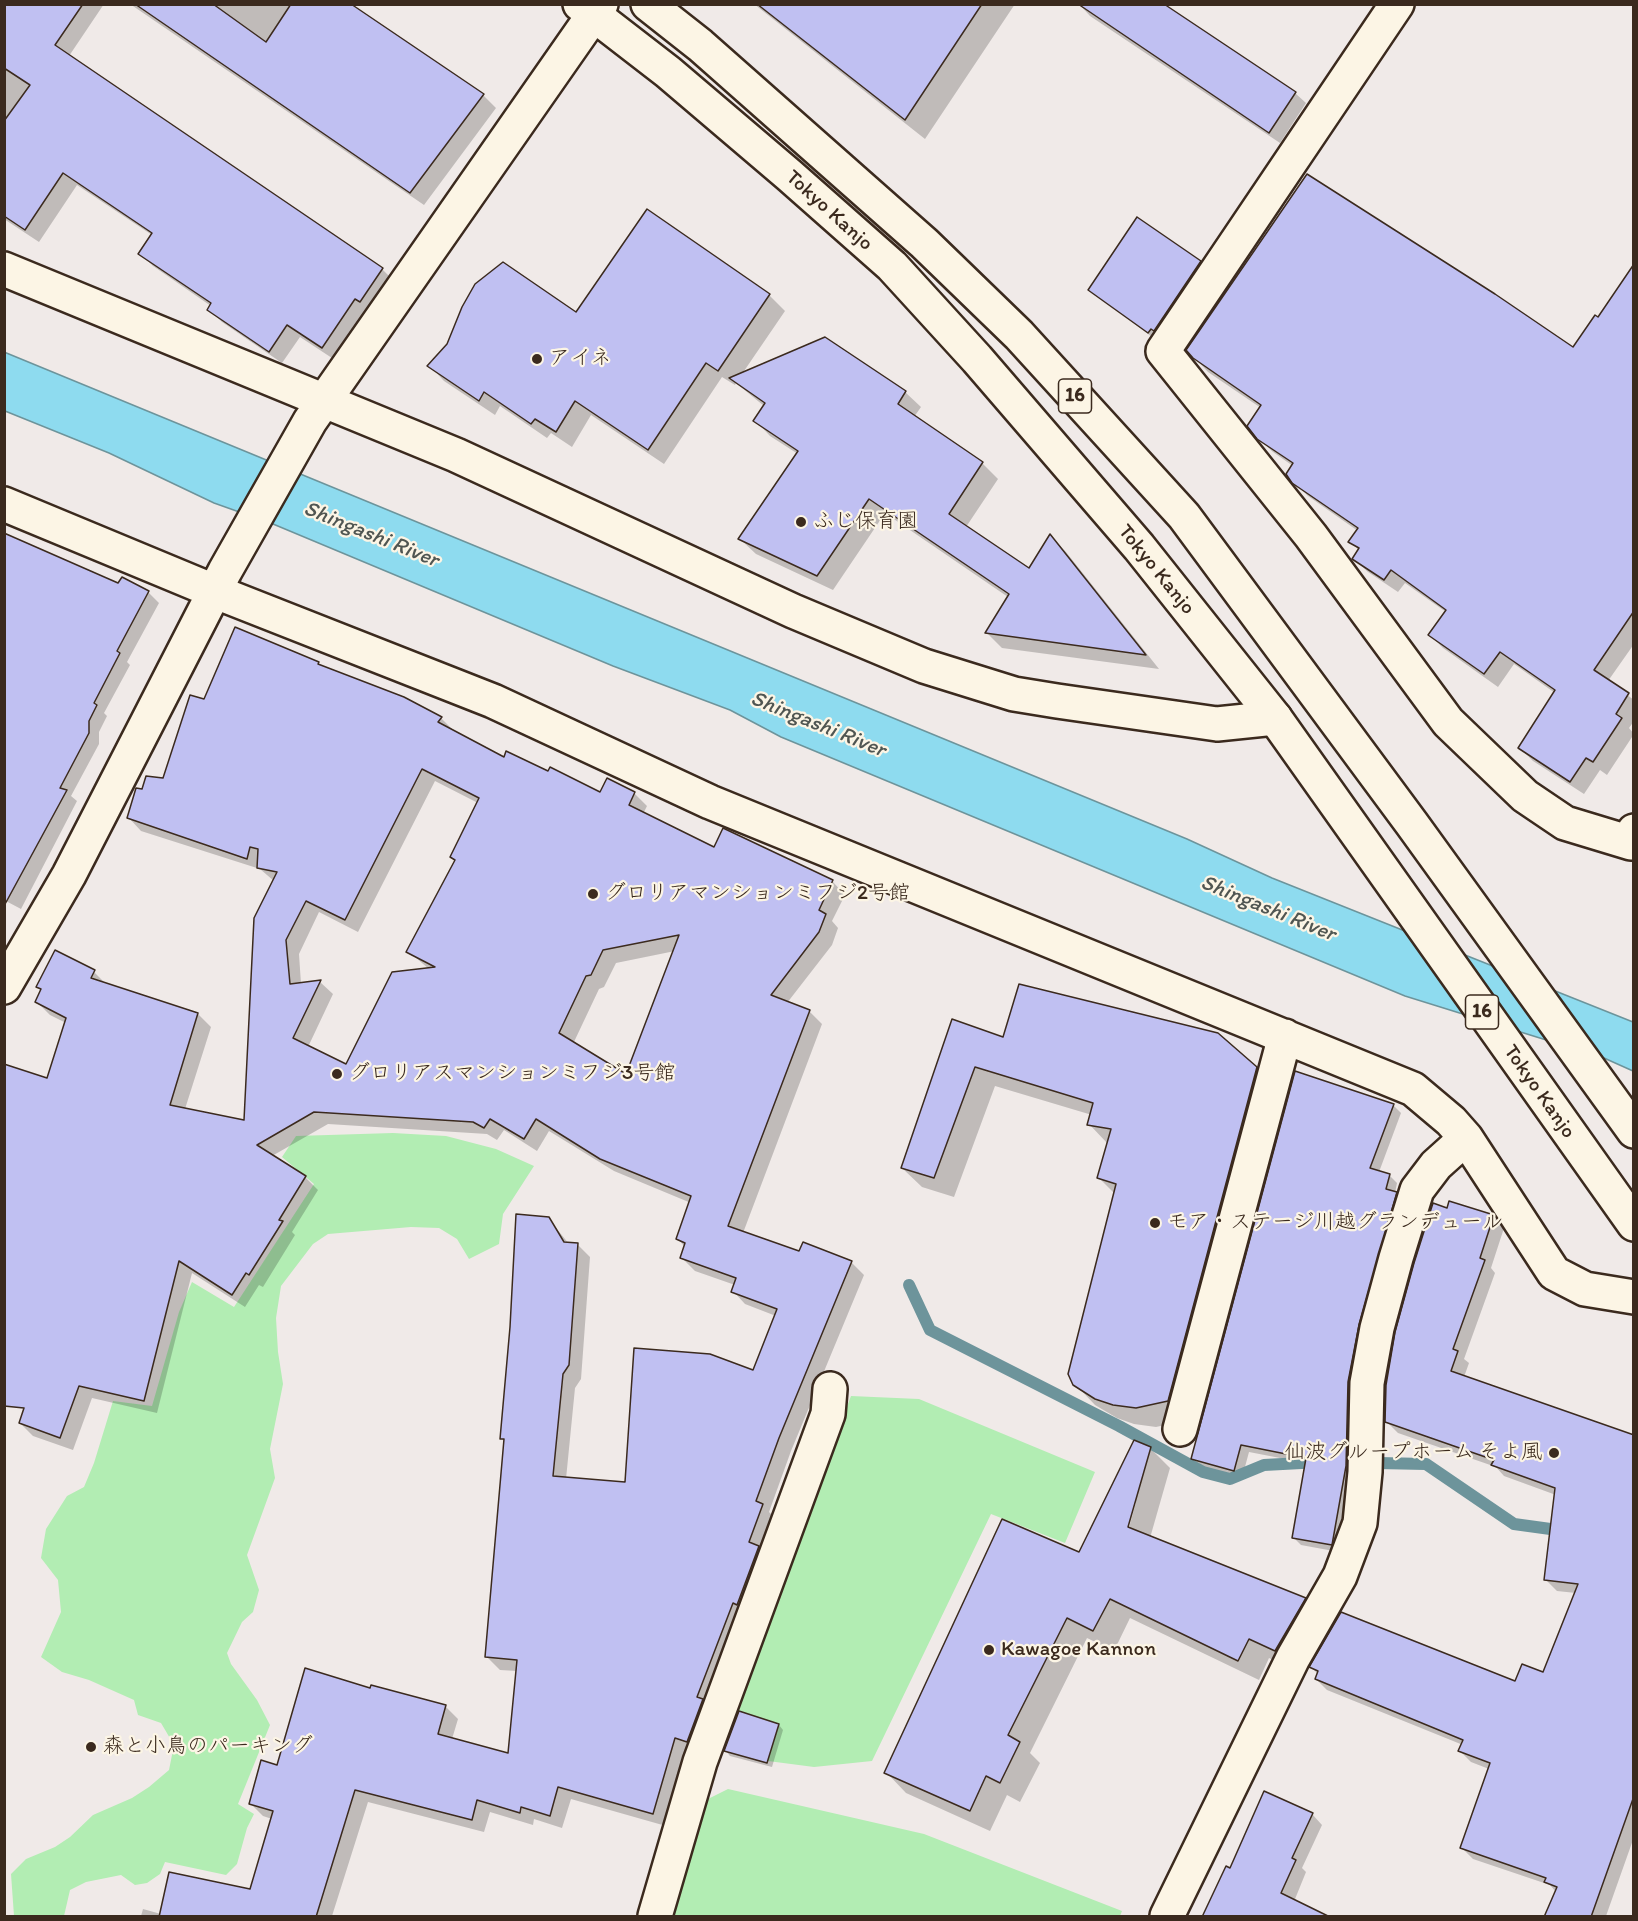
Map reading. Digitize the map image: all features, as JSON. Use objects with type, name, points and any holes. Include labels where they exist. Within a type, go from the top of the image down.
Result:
[{"type":"main road","name":"Tokyo Kanjo","points":[[648,4],[700,45],[819,148],[924,243],[1019,335],[1184,516],[1634,1131]]},
{"type":"main road","points":[[1397,4],[1163,351],[1311,536],[1448,722],[1525,796],[1565,823],[1631,843],[1634,831]]},
{"type":"main road","name":"Tokyo Kanjo","points":[[592,8],[892,266],[977,358],[1139,547],[1275,718],[1628,1216]]},
{"type":"main road","points":[[4,987],[69,875],[220,582],[317,411],[592,8]]},
{"type":"main road","points":[[4,269],[317,411],[456,455],[793,611],[924,666],[1014,694],[1057,701],[1217,724],[1275,718]]},
{"type":"main road","points":[[4,504],[220,582],[493,701],[731,811],[1413,1089],[1451,1121],[1466,1138],[1554,1273],[1585,1289],[1634,1297]]},
{"type":"main road","points":[[1180,1429],[1285,1036]]},
{"type":"main road","points":[[1167,1917],[1293,1658],[1340,1576],[1360,1523],[1365,1472],[1367,1383],[1377,1328],[1396,1258],[1417,1190],[1436,1165],[1466,1138]]},
{"type":"main road","points":[[655,1917],[700,1762],[828,1414],[830,1389]]},
{"type":"green space","points":[[393,1133],[446,1136],[496,1149],[534,1166],[503,1214],[499,1244],[469,1259],[457,1239],[439,1228],[411,1227],[328,1234],[313,1244],[281,1286],[276,1318],[283,1384],[270,1449],[275,1478],[247,1555],[259,1590],[253,1612],[242,1622],[227,1653],[231,1664],[257,1700],[270,1725],[238,1804],[254,1814],[247,1828],[237,1864],[226,1875],[165,1862],[160,1874],[147,1883],[135,1885],[121,1875],[86,1882],[70,1890],[64,1916],[14,1916],[11,1874],[26,1859],[55,1847],[70,1837],[93,1815],[132,1798],[149,1787],[169,1770],[174,1745],[161,1723],[138,1715],[134,1700],[89,1680],[62,1672],[41,1657],[61,1612],[58,1580],[41,1558],[46,1529],[67,1496],[84,1487],[94,1463],[113,1401],[152,1406],[179,1312],[192,1282],[234,1307],[314,1184],[282,1157],[296,1136]]},
{"type":"green space","points":[[851,1396],[919,1399],[1095,1472],[1065,1543],[991,1514],[872,1761],[814,1767],[768,1761],[721,1749],[734,1704]]},
{"type":"green space","points":[[728,1789],[924,1834],[1122,1911],[1120,1916],[672,1916],[706,1800]]},
{"type":"water","name":"Shingashi River","points":[[4,352],[1187,839],[1272,878],[1633,1022],[1633,1071],[1604,1058],[1405,996],[781,737],[730,710],[613,666],[273,524],[214,503],[109,453],[5,411]]},
{"type":"building","points":[[4,4],[83,4],[55,45],[383,268],[360,302],[355,299],[322,348],[287,325],[269,352],[207,310],[211,303],[138,254],[152,233],[63,173],[25,230],[4,216],[4,121],[30,85],[4,68]]},
{"type":"building","points":[[135,4],[213,4],[266,42],[291,4],[351,4],[484,94],[410,193]]},
{"type":"building","points":[[757,4],[982,4],[905,120]]},
{"type":"building","points":[[1078,4],[1164,4],[1296,92],[1269,133]]},
{"type":"building","points":[[1307,174],[1495,294],[1573,347],[1595,315],[1598,317],[1634,264],[1634,611],[1594,670],[1629,693],[1616,714],[1622,718],[1593,762],[1586,758],[1570,782],[1518,748],[1555,690],[1500,652],[1484,674],[1428,635],[1446,610],[1391,570],[1384,580],[1352,559],[1359,548],[1348,542],[1358,528],[1292,483],[1286,474],[1293,463],[1257,439],[1247,426],[1261,405],[1193,358],[1186,350]]},
{"type":"building","points":[[647,209],[770,294],[718,371],[706,363],[648,450],[575,401],[556,432],[535,419],[531,424],[484,392],[479,401],[427,366],[447,344],[462,307],[475,284],[503,262],[576,312]]},
{"type":"building","points":[[1137,217],[1201,261],[1154,331],[1151,329],[1148,333],[1088,290]]},
{"type":"building","points":[[825,337],[906,391],[898,404],[983,462],[949,514],[1029,568],[1050,534],[1146,655],[985,633],[1009,594],[869,499],[817,576],[738,539],[798,451],[753,421],[765,403],[729,378]]},
{"type":"building","points":[[4,533],[118,583],[122,577],[149,591],[117,651],[120,653],[94,703],[97,705],[89,721],[89,733],[60,788],[67,790],[4,906]]},
{"type":"building","points":[[235,627],[319,662],[318,664],[404,697],[442,717],[438,722],[504,757],[506,751],[548,771],[550,767],[600,792],[607,778],[635,792],[629,805],[714,847],[723,828],[833,880],[819,910],[826,914],[819,932],[771,995],[810,1010],[728,1226],[799,1251],[803,1242],[852,1261],[779,1438],[756,1501],[763,1504],[749,1542],[759,1546],[737,1605],[733,1603],[697,1697],[703,1699],[687,1742],[675,1738],[653,1814],[558,1787],[550,1816],[521,1807],[520,1813],[477,1800],[472,1820],[355,1790],[316,1917],[159,1917],[169,1872],[250,1889],[273,1811],[249,1804],[261,1760],[277,1765],[305,1668],[370,1688],[371,1685],[446,1705],[438,1734],[508,1753],[517,1660],[485,1657],[504,1439],[500,1439],[510,1327],[516,1214],[549,1217],[564,1242],[578,1243],[569,1365],[563,1374],[553,1476],[625,1482],[634,1348],[710,1354],[753,1370],[777,1309],[731,1292],[736,1278],[680,1258],[685,1243],[676,1239],[691,1196],[600,1159],[536,1119],[524,1139],[490,1119],[484,1128],[473,1122],[314,1112],[257,1145],[306,1176],[279,1220],[283,1221],[249,1275],[246,1273],[232,1295],[179,1261],[144,1401],[79,1386],[60,1438],[19,1423],[24,1408],[4,1406],[4,1064],[47,1078],[66,1018],[35,1002],[41,989],[36,987],[55,950],[95,970],[91,978],[198,1013],[170,1105],[244,1120],[254,918],[277,872],[257,868],[258,849],[250,847],[247,859],[127,818],[136,788],[142,789],[146,776],[163,778],[190,695],[204,699]],"holes":[[[422,769],[479,798],[450,857],[455,860],[406,952],[435,967],[392,972],[346,1064],[293,1038],[321,980],[290,984],[286,940],[306,901],[345,920]],[[679,935],[626,1074],[559,1033],[586,976],[591,975],[603,950]]]},
{"type":"building","name":"モア・ステージ川越グランデュール","points":[[1019,984],[1218,1033],[1257,1067],[1168,1401],[1136,1408],[1113,1405],[1095,1399],[1073,1385],[1068,1374],[1116,1184],[1097,1178],[1111,1129],[1087,1125],[1093,1103],[975,1067],[934,1178],[901,1168],[952,1019],[1003,1037]]},
{"type":"building","points":[[1295,1071],[1394,1104],[1370,1168],[1390,1174],[1386,1189],[1397,1192],[1359,1325],[1348,1382],[1346,1466],[1332,1545],[1292,1538],[1306,1458],[1241,1445],[1234,1471],[1191,1459]]},
{"type":"building","points":[[1449,1201],[1494,1215],[1480,1258],[1485,1260],[1453,1349],[1458,1351],[1451,1371],[1634,1435],[1634,1796],[1591,1917],[1544,1917],[1557,1887],[1544,1882],[1546,1878],[1460,1848],[1490,1763],[1458,1751],[1463,1740],[1315,1679],[1318,1671],[1309,1667],[1341,1612],[1515,1681],[1522,1664],[1543,1672],[1578,1584],[1544,1580],[1555,1488],[1491,1465],[1494,1460],[1385,1422],[1386,1385],[1395,1332],[1414,1263],[1433,1203],[1447,1208]]},
{"type":"building","name":"Kawagoe Kannon","points":[[1134,1440],[1151,1447],[1128,1527],[1306,1598],[1275,1651],[1249,1639],[1238,1661],[1110,1599],[1093,1631],[1067,1618],[1008,1735],[1020,1742],[1000,1783],[986,1776],[970,1811],[884,1773],[1002,1519],[1079,1552]]},
{"type":"building","points":[[739,1711],[779,1724],[767,1763],[724,1751]]},
{"type":"building","points":[[1264,1791],[1313,1813],[1292,1858],[1296,1860],[1281,1893],[1330,1917],[1202,1917],[1226,1866],[1230,1868]]},
{"type":"waterway","points":[[909,1285],[930,1330],[1119,1426],[1203,1472],[1230,1479],[1264,1465],[1320,1462]]},
{"type":"waterway","points":[[1378,1463],[1426,1464],[1514,1524],[1565,1531]]},
{"type":"place","name":"アイネ","points":[[537,359]]},
{"type":"place","name":"ふじ保育園","points":[[801,522]]},
{"type":"place","name":"グロリアマンションミフジ2号館","points":[[593,894]]},
{"type":"place","name":"グロリアスマンションミフジ3号館","points":[[337,1074]]},
{"type":"place","name":"モア・ステージ川越グランデュール","points":[[1155,1223]]},
{"type":"place","name":"仙波グループホーム そよ風","points":[[1554,1453]]},
{"type":"place","name":"Kawagoe Kannon","points":[[989,1650]]},
{"type":"place","name":"森と小鳥のパーキング","points":[[91,1747]]}]
